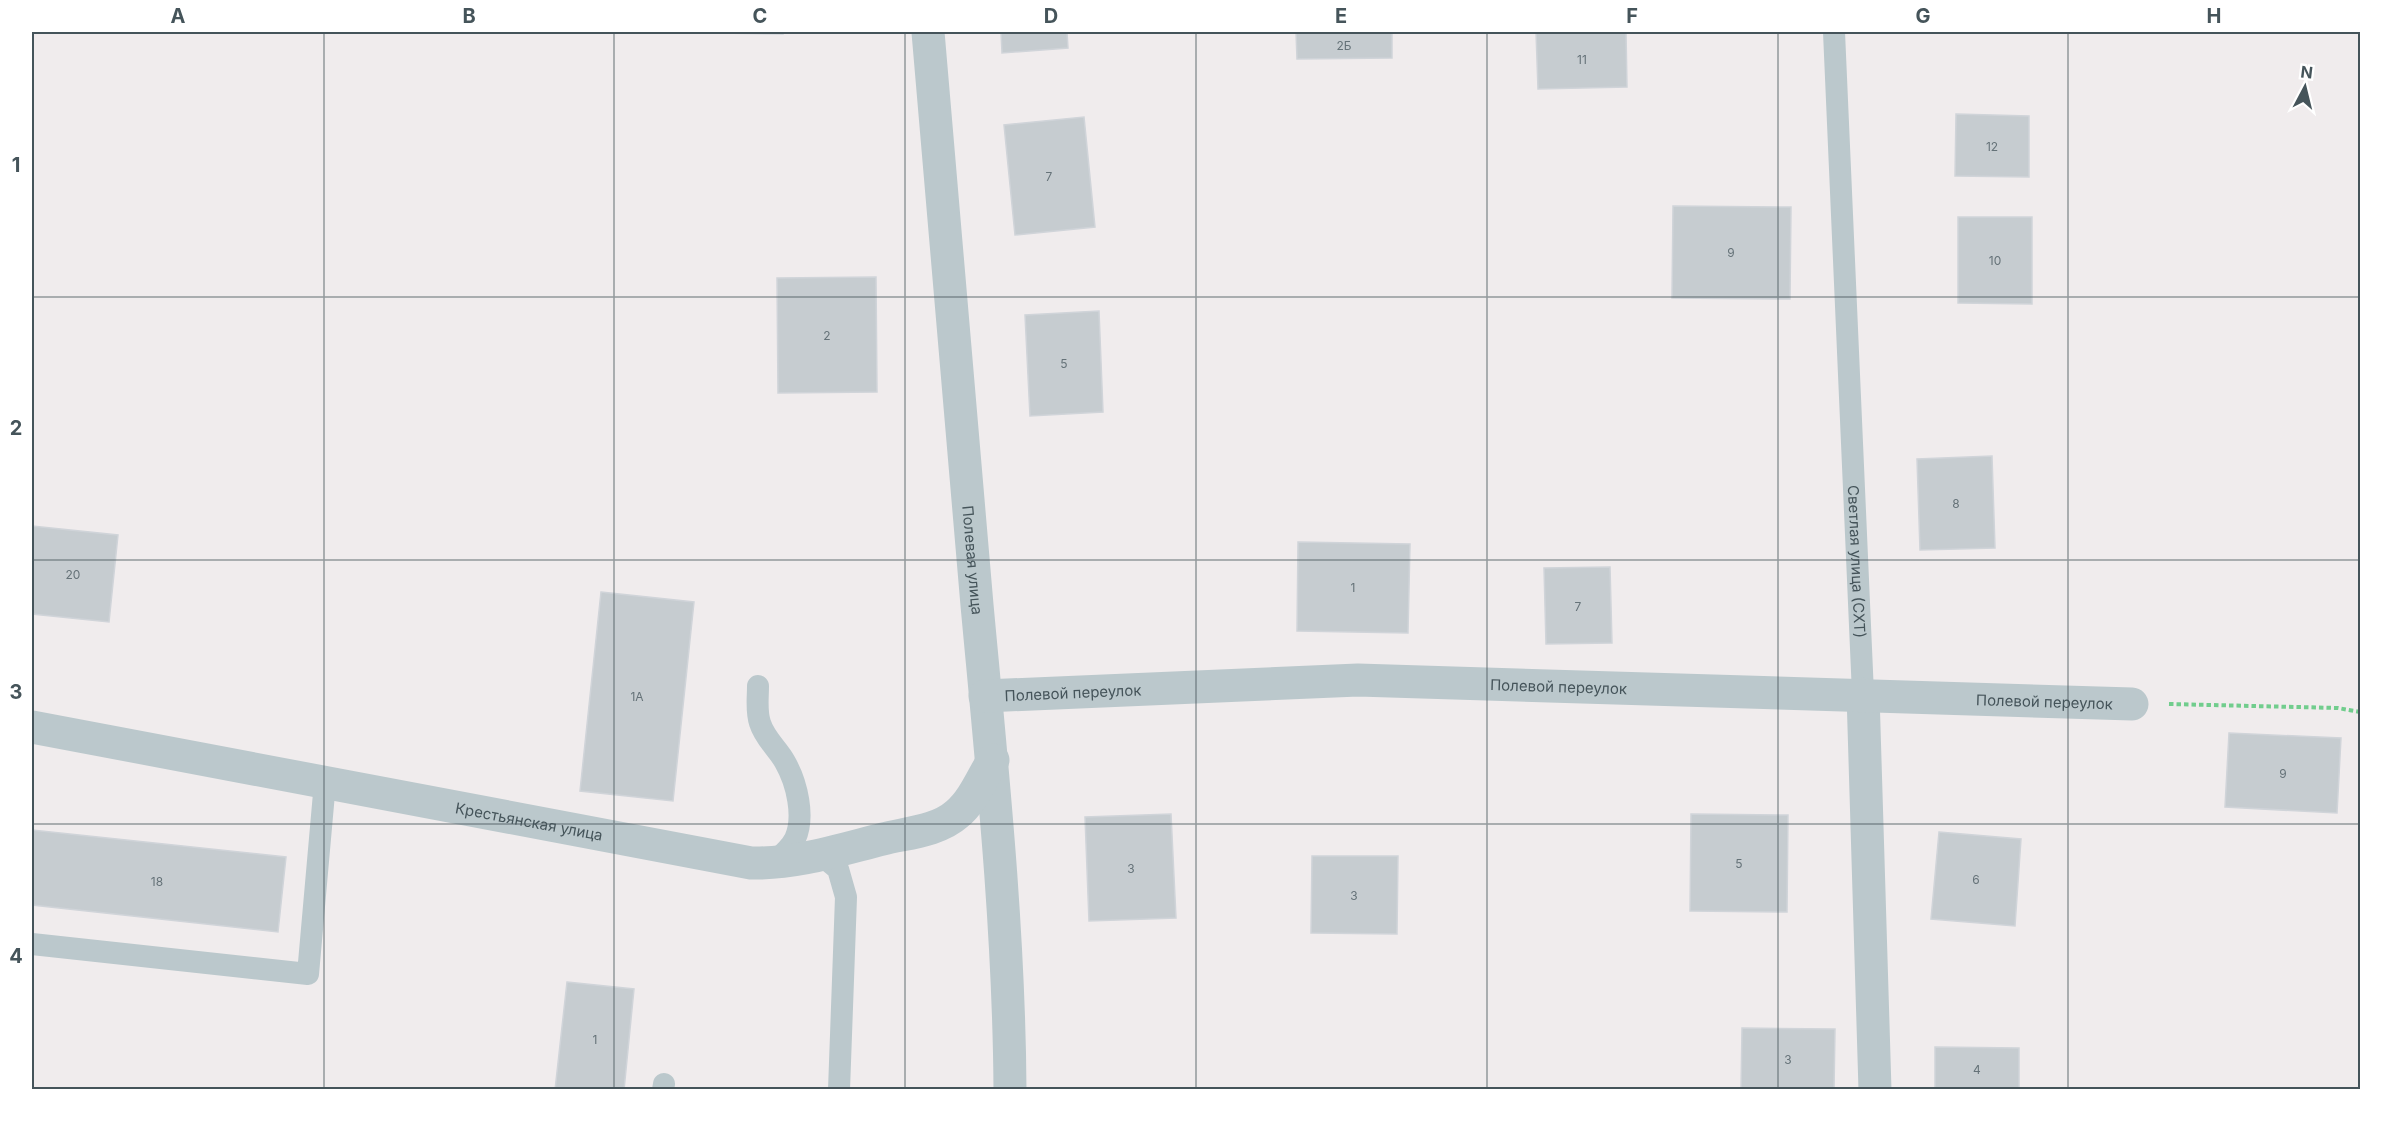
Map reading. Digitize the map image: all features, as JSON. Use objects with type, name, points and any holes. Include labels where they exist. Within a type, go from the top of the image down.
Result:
[{"type":"street","name":"Полевая улица","points":[[928,32],[950,308],[985,696],[993,760],[1009,1013],[1010,1089]]},
{"type":"street","name":"Полевой переулок","points":[[985,696],[1358,680],[2132,704]]},
{"type":"street","name":"Светлая улица (СХТ)","points":[[1863,694],[1875,1089]]},
{"type":"street","name":"Крестьянская улица","points":[[32,727],[751,863],[773,863],[822,855],[939,825],[957,814],[972,796],[993,760]]},
{"type":"lane","name":"Светлая улица (СХТ)","points":[[1834,32],[1863,694]]},
{"type":"lane","points":[[758,686],[758,712],[761,726],[767,739],[786,763],[799,807],[800,822],[795,839],[773,863]]},
{"type":"lane","points":[[32,944],[308,974],[325,782]]},
{"type":"lane","points":[[822,855],[837,869],[846,897],[839,1089]]},
{"type":"path","points":[[2132,704],[2338,708],[2361,712]]},
{"type":"building","points":[[656,32],[783,32],[783,34]]},
{"type":"building","points":[[1001,32],[1067,32],[1068,48],[1002,53]]},
{"type":"building","points":[[1296,32],[1392,32],[1392,58],[1297,59]]},
{"type":"building","points":[[1536,32],[1626,32],[1627,87],[1538,89]]},
{"type":"building","points":[[1956,114],[2029,116],[2029,177],[1955,176]]},
{"type":"building","points":[[1084,117],[1095,227],[1015,235],[1004,125]]},
{"type":"building","points":[[1673,206],[1791,207],[1790,299],[1672,298]]},
{"type":"building","points":[[1958,217],[2032,217],[2032,304],[1958,303]]},
{"type":"building","points":[[876,277],[877,392],[778,393],[777,278]]},
{"type":"building","points":[[1099,311],[1103,412],[1030,416],[1025,315]]},
{"type":"building","points":[[1992,456],[1995,548],[1920,550],[1917,459]]},
{"type":"building","points":[[32,526],[118,535],[109,622],[32,614]]},
{"type":"building","points":[[1298,542],[1410,544],[1408,633],[1297,631]]},
{"type":"building","points":[[1610,567],[1612,643],[1546,644],[1544,568]]},
{"type":"building","points":[[601,592],[694,602],[673,801],[580,791]]},
{"type":"building","points":[[2229,733],[2341,738],[2337,813],[2225,807]]},
{"type":"building","points":[[1171,814],[1176,918],[1089,921],[1085,817]]},
{"type":"building","points":[[1691,814],[1788,815],[1787,912],[1690,911]]},
{"type":"building","points":[[32,830],[286,857],[278,932],[32,905]]},
{"type":"building","points":[[1939,832],[2021,839],[2015,926],[1931,919]]},
{"type":"building","points":[[1312,856],[1398,856],[1397,934],[1311,933]]},
{"type":"building","points":[[567,982],[634,989],[624,1090],[555,1090]]},
{"type":"building","points":[[1742,1028],[1835,1029],[1834,1090],[1741,1090]]},
{"type":"building","points":[[1935,1047],[2019,1048],[2019,1090],[1935,1090]]}]
